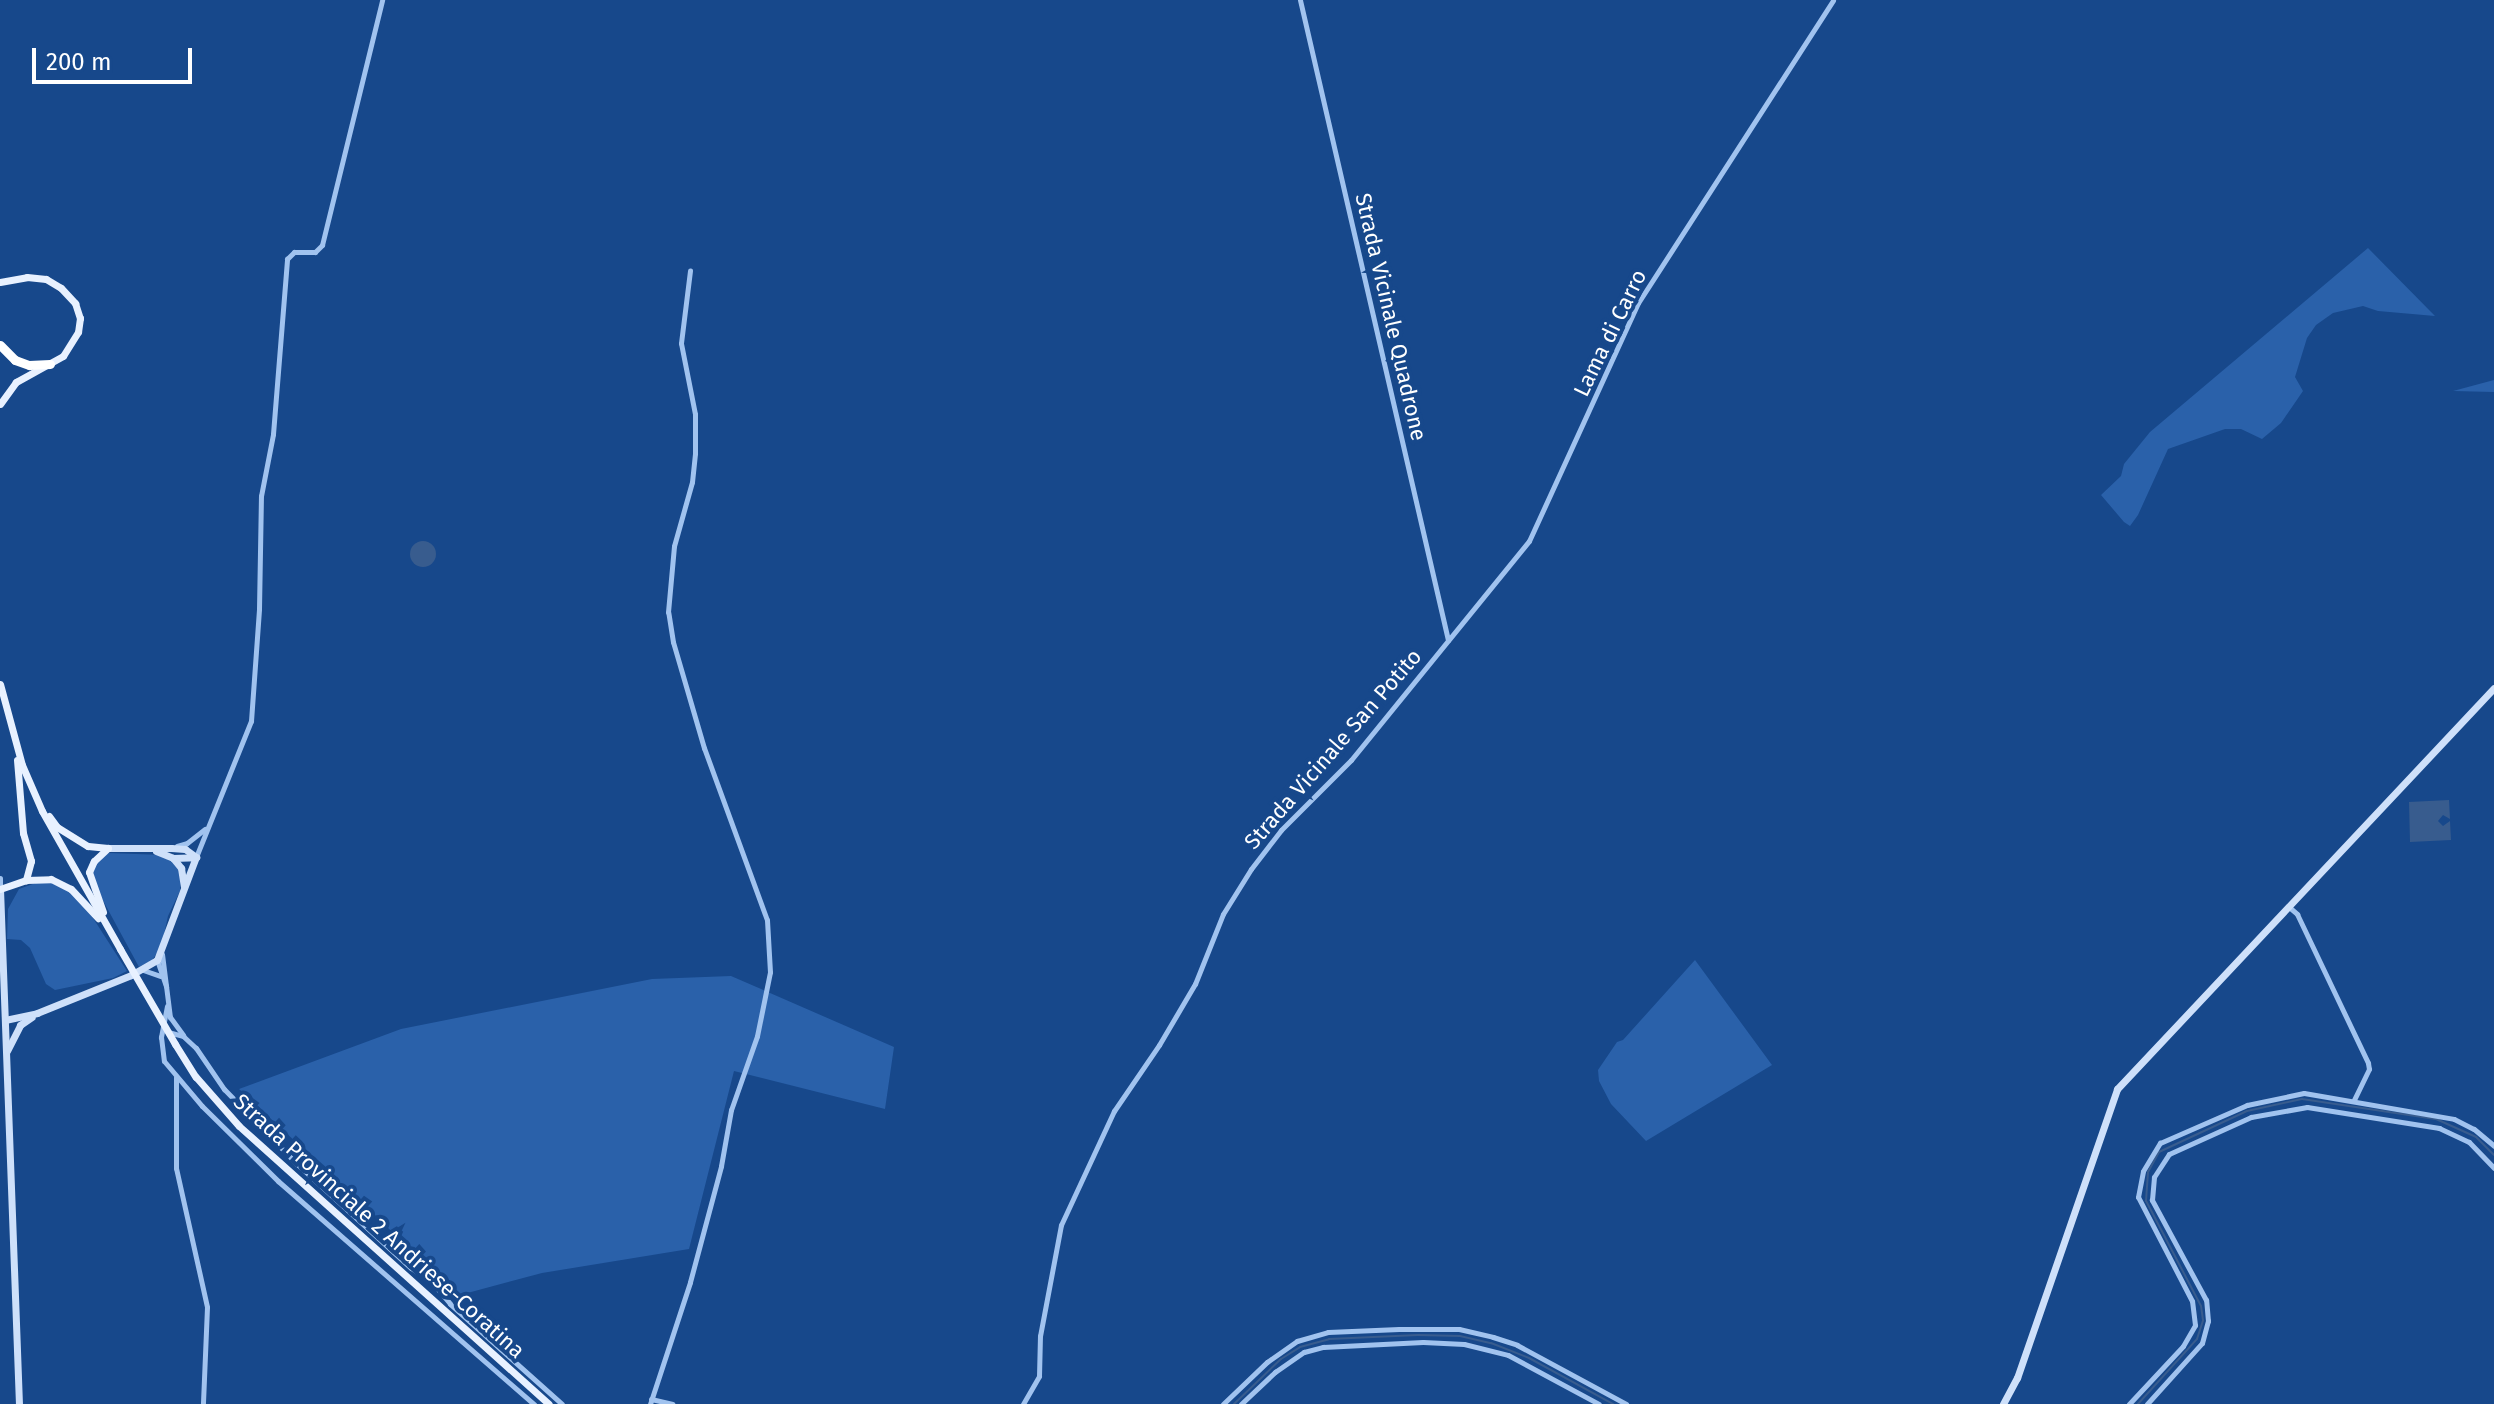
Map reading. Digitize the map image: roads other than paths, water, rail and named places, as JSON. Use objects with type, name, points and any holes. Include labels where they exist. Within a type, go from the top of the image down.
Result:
[{"type":"highway","points":[[0,345],[15,360],[29,365],[50,364]]},
{"type":"main road","points":[[0,282],[27,277],[46,279],[61,288],[75,303],[80,318],[72,346],[50,364],[16,382],[0,404]]},
{"type":"main road","name":"Strada Provinciale 2 Andriese-Coratina","points":[[0,684],[12,734],[35,796],[196,1077],[239,1126],[549,1404]]},
{"type":"main road","points":[[2003,1404],[2017,1378],[2112,1097],[2494,688]]},
{"type":"main road","points":[[12,734],[22,794],[23,833],[31,861],[26,880]]},
{"type":"main road","points":[[35,796],[57,827],[88,846],[185,849],[196,857]]},
{"type":"main road","points":[[106,924],[89,872],[94,861],[108,848]]},
{"type":"main road","points":[[156,850],[173,858],[196,857]]},
{"type":"main road","points":[[5,1020],[37,1013],[143,970],[160,957],[196,857]]},
{"type":"main road","points":[[173,858],[184,876],[184,892]]},
{"type":"main road","points":[[19,1404],[0,889],[40,878],[61,883],[91,909],[115,939]]},
{"type":"main road","points":[[6,1053],[20,1025],[37,1013]]},
{"type":"main road","points":[[5,1020],[20,1025]]},
{"type":"street","points":[[196,857],[251,721],[259,609],[261,496],[273,434],[287,259],[294,252],[315,252],[322,245],[382,0]]},
{"type":"street","name":"Strada Vicinale Quadrone","points":[[1300,0],[1448,641]]},
{"type":"street","name":"Lama di Carro","points":[[1448,641],[1529,541],[1638,303],[1833,0]]},
{"type":"street","points":[[672,1404],[655,1402],[721,1166],[737,1086],[753,1048],[770,972],[767,920],[704,748],[673,642],[668,612],[674,546],[692,482],[695,453],[695,414],[681,343],[690,271]]},
{"type":"street","name":"Strada Vicinale San Potito","points":[[1023,1404],[1039,1376],[1040,1336],[1061,1225],[1114,1111],[1195,984],[1223,914],[1251,869],[1281,830],[1351,760],[1448,641]]},
{"type":"street","points":[[171,848],[187,843],[209,825]]},
{"type":"street","points":[[0,878],[0,889]]},
{"type":"street","points":[[2289,907],[2297,914],[2368,1063],[2369,1069],[2354,1100]]},
{"type":"street","points":[[160,957],[162,977],[167,987]]},
{"type":"street","points":[[160,957],[167,987],[161,1037],[164,1061],[176,1076],[225,1131],[278,1181],[534,1404]]},
{"type":"street","points":[[143,970],[162,977]]},
{"type":"street","points":[[167,1006],[170,1017],[183,1036],[196,1048],[224,1089],[286,1153],[411,1268],[431,1281],[450,1304],[562,1404]]},
{"type":"street","points":[[161,1037],[168,1032],[183,1036]]},
{"type":"street","points":[[176,1076],[176,1168],[207,1307],[203,1404]]},
{"type":"street","points":[[2129,1404],[2183,1346],[2195,1321],[2192,1301],[2138,1197],[2149,1156],[2160,1143],[2247,1105],[2304,1093],[2454,1119],[2474,1129],[2494,1146]]},
{"type":"street","points":[[2335,1110],[2337,1098]]},
{"type":"street","points":[[2147,1404],[2202,1343],[2208,1321],[2206,1300],[2152,1200],[2154,1177],[2160,1163],[2169,1154],[2268,1111],[2307,1107],[2439,1128],[2469,1142],[2494,1168]]},
{"type":"street","points":[[2149,1156],[2160,1163]]},
{"type":"street","points":[[2195,1321],[2208,1321]]},
{"type":"street","points":[[1339,1331],[1340,1346]]},
{"type":"street","points":[[1223,1404],[1284,1348],[1309,1336],[1339,1331],[1476,1332],[1517,1345],[1626,1404]]},
{"type":"street","points":[[1241,1404],[1288,1361],[1304,1352],[1340,1346],[1464,1344],[1508,1355],[1599,1404]]},
{"type":"street","points":[[1578,1393],[1585,1381]]},
{"type":"waterway","points":[[2138,1404],[2197,1339],[2203,1320],[2201,1306],[2146,1201],[2148,1172],[2159,1152],[2247,1111],[2302,1099],[2436,1119],[2476,1137],[2494,1155]]},
{"type":"waterway","points":[[1234,1404],[1281,1359],[1300,1347],[1329,1339],[1418,1335],[1460,1336],[1491,1343],[1529,1358],[1613,1404]]}]
